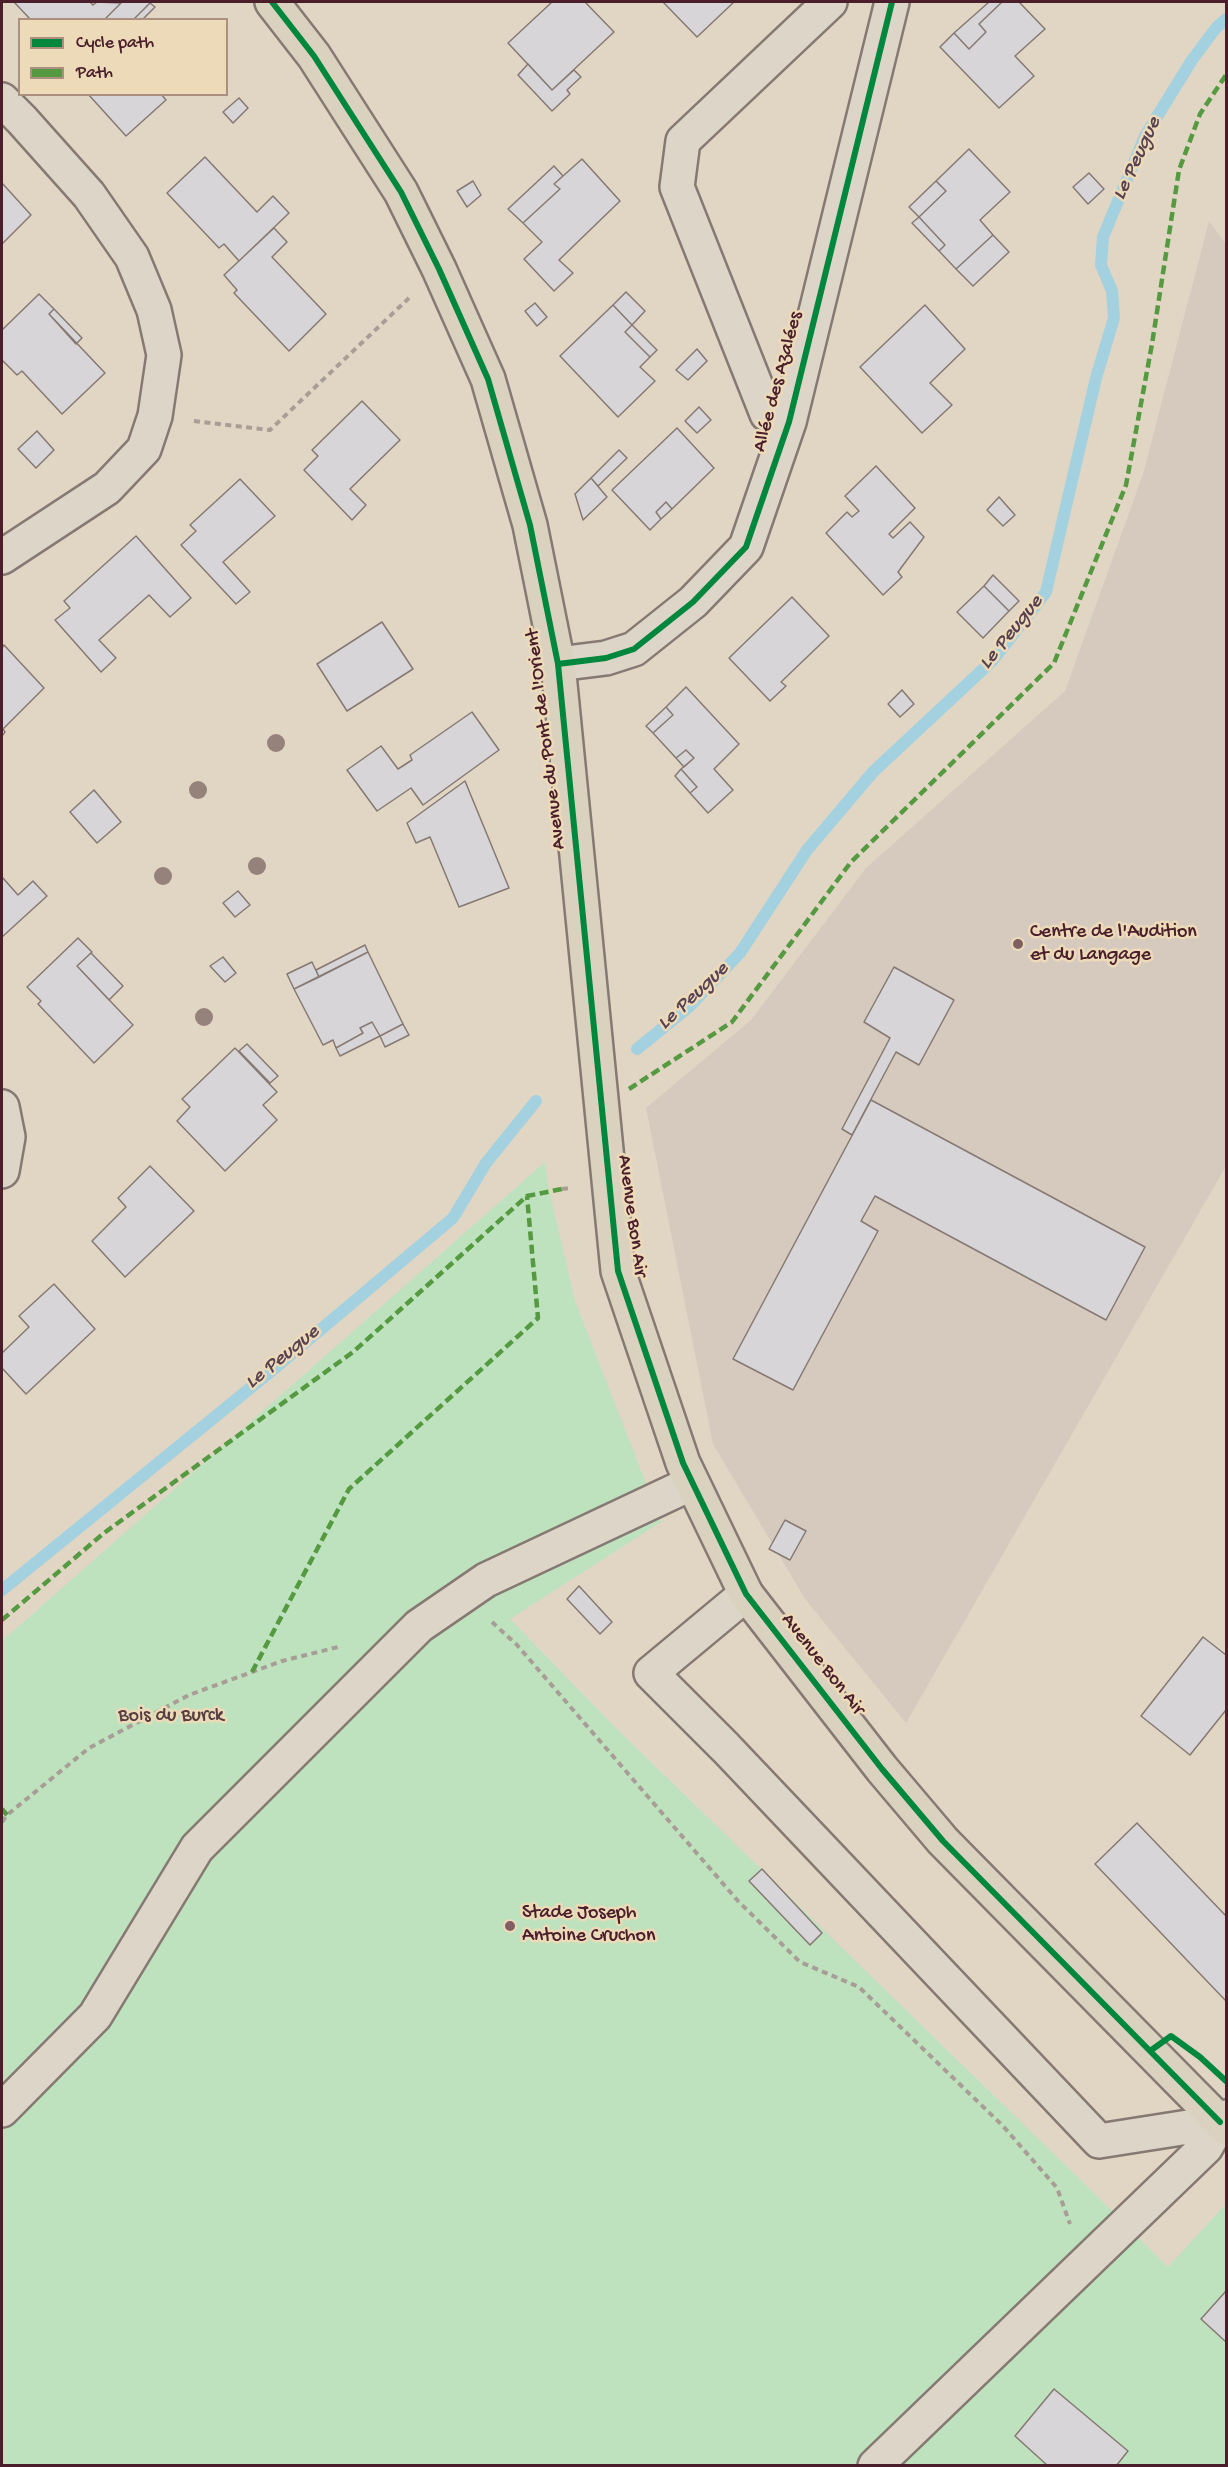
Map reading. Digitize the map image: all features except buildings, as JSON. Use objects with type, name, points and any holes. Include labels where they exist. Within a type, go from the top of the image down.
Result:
[{"type":"main road","name":"Avenue du Pont de l'Orient","points":[[272,2],[314,56],[401,192],[440,269],[488,379],[530,525],[558,664],[601,1107]]},
{"type":"main road","name":"Avenue Bon Air","points":[[601,1107],[618,1271],[683,1463],[746,1594],[882,1769],[943,1841],[1224,2122]]},
{"type":"street","points":[[789,422],[767,414],[677,187],[683,141],[830,2]]},
{"type":"street","name":"Allée des Azalées","points":[[558,664],[606,658],[634,649],[693,602],[746,547],[789,422],[892,2]]},
{"type":"street","points":[[2,100],[89,195],[132,257],[154,310],[164,355],[155,416],[144,449],[107,488],[2,557]]},
{"type":"street","points":[[2,1107],[8,1137],[2,1171]]},
{"type":"street","points":[[2,2110],[95,2016],[197,1848],[419,1626],[486,1580],[692,1483]]},
{"type":"street","points":[[746,1594],[651,1673],[726,1748],[1099,2141],[1224,2122]]},
{"type":"street","points":[[875,2466],[1206,2146],[1224,2122]]},
{"type":"path","points":[[155,416],[270,430],[440,269]]},
{"type":"path","points":[[484,1615],[517,1645],[738,1901],[800,1962],[859,1987],[1003,2126],[1057,2188],[1071,2226],[1077,2272]]},
{"type":"path","points":[[2,1822],[7,1815],[88,1748],[189,1695],[282,1661],[352,1644]]},
{"type":"shaded area","name":"Centre de l'Audition et du Langage","points":[[1209,221],[1226,244],[1226,1166],[906,1723],[805,1599],[713,1444],[646,1108],[751,1020],[866,868],[1065,691],[1143,474]]},
{"type":"green space","name":"Stade Joseph Antoine Cruchon","points":[[545,1162],[548,1185],[575,1301],[661,1522],[510,1619],[618,1730],[1168,2267],[1226,2204],[1226,2465],[2,2465],[2,1641]]},
{"type":"waterway","name":"Le Peugue","points":[[637,1049],[690,1006],[740,953],[807,850],[873,772],[993,660],[1046,592],[1096,378],[1114,318],[1112,291],[1101,265],[1103,237],[1145,136],[1192,60],[1216,28],[1226,19]]},
{"type":"waterway","name":"Le Peugue","points":[[2,1590],[275,1368],[453,1218],[486,1163],[536,1101]]},
{"type":"marked path","points":[[629,1089],[732,1022],[851,862],[1054,663],[1126,485],[1152,344],[1179,170],[1200,114],[1226,75]]},
{"type":"marked path","points":[[2,1620],[104,1533],[353,1352],[527,1196],[562,1189]]},
{"type":"marked path","points":[[252,1672],[349,1489],[538,1318],[527,1196]]},
{"type":"marked path","points":[[2,1809],[7,1815]]},
{"type":"cycle path","points":[[272,2],[314,56],[401,192],[439,269],[488,379],[530,525],[558,664],[618,1271],[683,1463],[746,1594],[882,1769],[943,1841],[1220,2122]]},
{"type":"cycle path","points":[[558,664],[606,658],[634,649],[693,602],[746,547],[789,422],[892,2]]},
{"type":"cycle path","points":[[1150,2051],[1171,2036],[1200,2057],[1226,2081]]},
{"type":"place","name":"Centre de l'Audition et du Langage","points":[[1018,944]]},
{"type":"place","name":"Stade Joseph Antoine Cruchon","points":[[510,1926]]},
{"type":"park label","name":"Bois du Burck","points":[[171,1717]]}]
